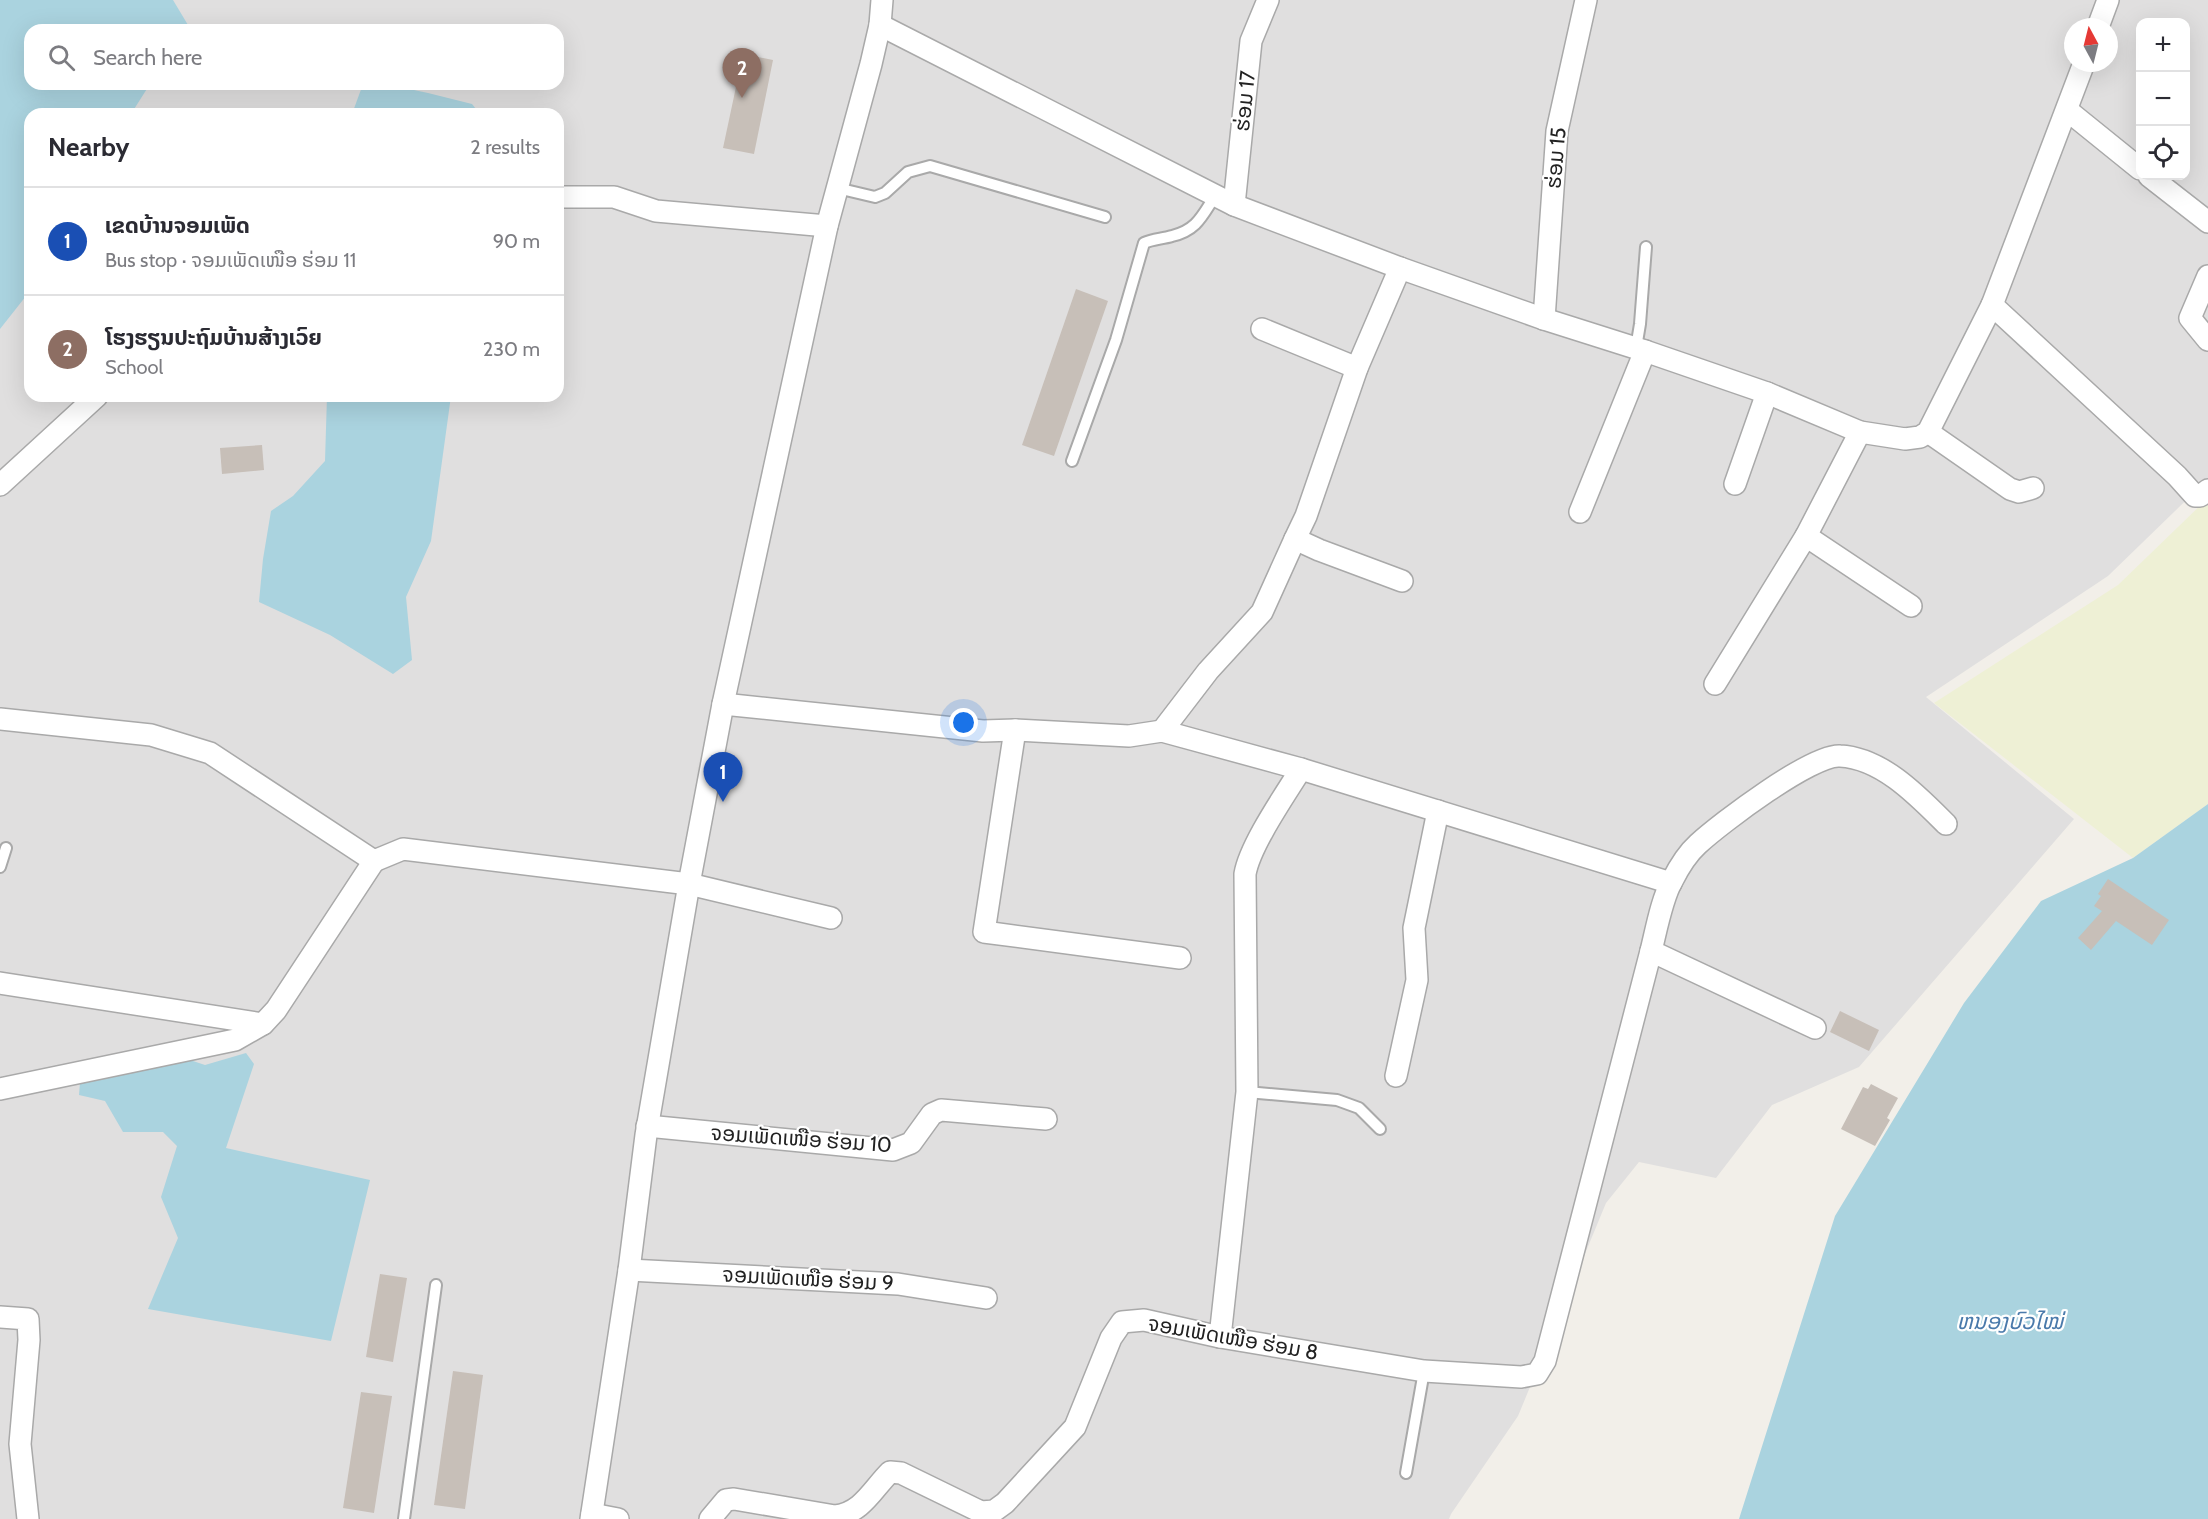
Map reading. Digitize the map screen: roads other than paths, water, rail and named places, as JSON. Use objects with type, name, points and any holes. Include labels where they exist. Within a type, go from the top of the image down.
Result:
[{"type":"street","points":[[618,1519],[592,1516],[629,1270],[647,1126],[689,884],[723,704],[827,226],[880,25],[882,0]]},
{"type":"street","name":"ຮ່ອມ 17","points":[[1224,200],[1251,41],[1268,0]]},
{"type":"street","name":"ຮ່ອມ 15","points":[[1544,320],[1557,131],[1586,0]]},
{"type":"street","points":[[2101,18],[2108,0]]},
{"type":"street","points":[[880,25],[1224,200],[1400,268],[1544,320],[1640,349],[1767,393],[1860,432],[1905,439],[1920,437],[1928,432],[1992,305],[2081,72]]},
{"type":"street","points":[[2067,110],[2136,166]]},
{"type":"street","points":[[2154,180],[2208,222]]},
{"type":"street","points":[[564,197],[614,197],[656,211],[827,226]]},
{"type":"street","points":[[1162,731],[1208,671],[1262,612],[1309,505],[1358,368],[1400,268]]},
{"type":"street","points":[[2208,276],[2190,318],[2208,339]]},
{"type":"street","points":[[1992,305],[2177,476],[2195,496],[2200,496],[2208,490]]},
{"type":"street","points":[[1262,329],[1358,368]]},
{"type":"street","points":[[1580,512],[1640,349]]},
{"type":"street","points":[[1735,484],[1767,393]]},
{"type":"street","points":[[0,485],[90,402]]},
{"type":"street","points":[[1715,684],[1806,536],[1860,432]]},
{"type":"street","points":[[1928,432],[2010,489],[2019,492],[2033,488]]},
{"type":"street","points":[[1806,536],[1911,606]]},
{"type":"street","points":[[1295,539],[1402,581]]},
{"type":"street","points":[[723,704],[982,731],[1015,730],[1129,736],[1162,731],[1301,769],[1671,883]]},
{"type":"street","points":[[0,719],[151,735],[210,753],[374,861]]},
{"type":"street","points":[[1015,730],[984,932],[1180,958]]},
{"type":"street","points":[[1815,1028],[1651,951],[1671,883],[1696,845],[1765,793],[1807,766],[1838,756],[1859,760],[1881,769],[1919,797],[1946,824]]},
{"type":"street","points":[[1220,1337],[1247,1092],[1246,866],[1270,820],[1301,769]]},
{"type":"street","points":[[1395,1076],[1417,980],[1414,928],[1438,811]]},
{"type":"street","points":[[0,1089],[235,1040],[262,1024],[276,1010],[374,861],[403,849],[689,884],[831,918]]},
{"type":"street","name":"ຈອມເພັດເໜືອ ຮ່ອມ 8","points":[[710,1519],[726,1500],[734,1499],[835,1516],[848,1515],[857,1510],[890,1472],[901,1473],[981,1512],[994,1511],[1005,1503],[1075,1427],[1112,1338],[1122,1322],[1144,1320],[1220,1337],[1424,1371],[1521,1377],[1537,1374],[1545,1361],[1651,951]]},
{"type":"street","points":[[0,983],[262,1024]]},
{"type":"street","name":"ຈອມເພັດເໜືອ ຮ່ອມ 10","points":[[647,1126],[893,1150],[911,1143],[932,1114],[941,1110],[1046,1119]]},
{"type":"street","name":"ຈອມເພັດເໜືອ ຮ່ອມ 9","points":[[629,1270],[898,1284],[986,1298]]},
{"type":"street","points":[[0,1317],[28,1319],[29,1340],[20,1444],[28,1519]]},
{"type":"lane","points":[[837,188],[875,197],[885,193],[908,172],[930,166],[1105,217]]},
{"type":"lane","points":[[1072,461],[1116,340],[1144,243],[1190,231],[1224,200]]},
{"type":"lane","points":[[1640,349],[1646,247]]},
{"type":"lane","points":[[0,867],[6,848]]},
{"type":"lane","points":[[1247,1092],[1337,1100],[1359,1108],[1380,1129]]},
{"type":"lane","points":[[404,1519],[436,1285]]},
{"type":"lane","points":[[1406,1473],[1424,1371]]},
{"type":"water","points":[[0,0],[173,0],[187,24],[24,24],[24,90],[146,90],[135,108],[24,108],[24,299],[0,329]]},
{"type":"water","points":[[361,90],[414,90],[472,104],[475,108],[354,108]]},
{"type":"water","points":[[327,402],[450,402],[431,541],[406,597],[412,660],[393,674],[330,635],[259,602],[271,511],[293,496],[325,461]]},
{"type":"water","name":"ຫນອງບົວໄໝ່","points":[[2208,804],[2208,1519],[1739,1519],[1835,1216],[1964,1003],[2041,901],[2133,858]]},
{"type":"water","points":[[246,1053],[254,1064],[226,1148],[370,1180],[331,1341],[148,1309],[178,1238],[161,1197],[177,1146],[163,1132],[123,1132],[105,1101],[79,1095],[81,1070],[178,1056],[205,1065]]},
{"type":"place","name":"ໂຮງຮຽນປະຖົມບ້ານສ້າງເວົຍ","points":[[742,98]]},
{"type":"place","name":"ເຂດບ້ານຈອມເພັດ","points":[[723,802]]}]
